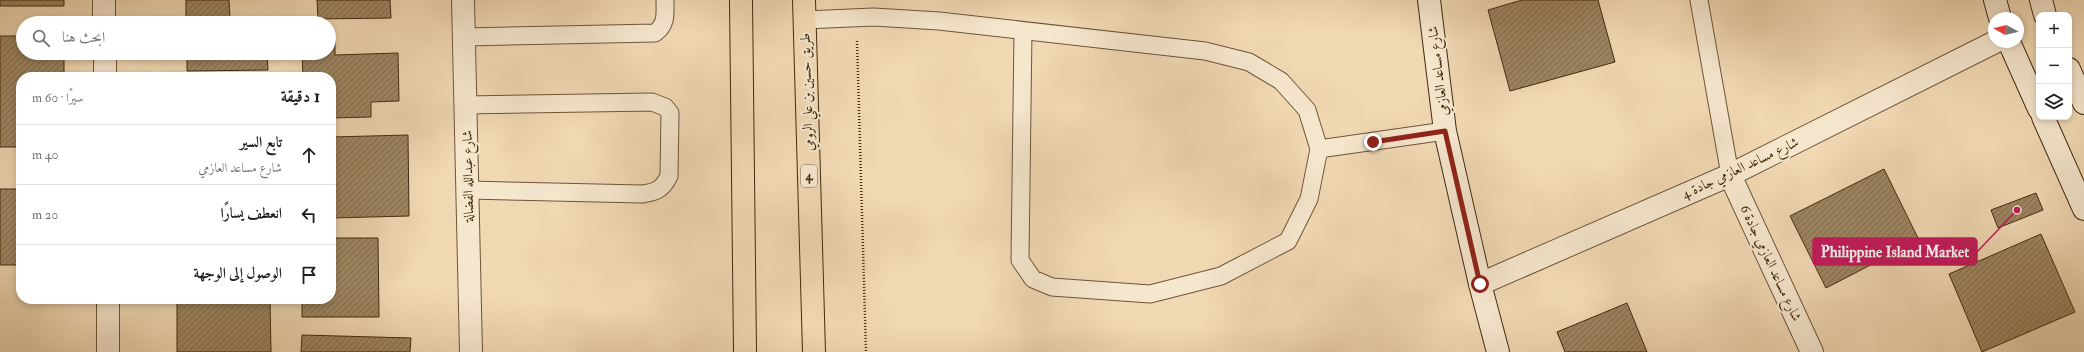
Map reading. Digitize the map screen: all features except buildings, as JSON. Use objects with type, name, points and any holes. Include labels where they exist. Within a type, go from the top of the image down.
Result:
[{"type":"highway","points":[[741,0],[745,342],[752,352]]},
{"type":"highway","name":"طريق حسين بن علي الرومي","points":[[804,10],[814,352]]},
{"type":"street","points":[[104,0],[104,16]]},
{"type":"street","name":"شارع عبدالله الفضالة","points":[[463,0],[472,352]]},
{"type":"street","name":"شارع مساعد العازمي","points":[[1429,0],[1445,131],[1480,284],[1498,352]]},
{"type":"street","points":[[1995,0],[1998,12]]},
{"type":"street","points":[[2041,0],[2045,12]]},
{"type":"street","name":"شارع مساعد العازمي جادة 4","points":[[1480,284],[1730,175],[1988,46]]},
{"type":"street","points":[[2012,48],[2036,102]]},
{"type":"street","points":[[105,60],[105,72]]},
{"type":"street","points":[[2072,76],[2084,103]]},
{"type":"street","points":[[2044,120],[2084,209]]},
{"type":"street","name":"شارع مساعد العازمي جادة 6","points":[[1730,175],[1812,352]]},
{"type":"street","points":[[108,304],[108,352]]},
{"type":"lane","points":[[465,37],[654,33],[661,28],[665,20],[665,0]]},
{"type":"lane","points":[[1699,0],[1730,175]]},
{"type":"lane","points":[[804,10],[856,18],[874,17],[940,22],[1023,31],[1205,51],[1249,62],[1281,80],[1307,110],[1319,149],[1310,199],[1288,241],[1221,276],[1150,294],[1052,287],[1033,279],[1020,260],[1023,31]]},
{"type":"lane","points":[[466,105],[652,102],[665,107],[670,113],[669,176],[665,184],[658,191],[642,194],[468,190]]},
{"type":"lane","points":[[1319,149],[1445,131]]},
{"type":"path","points":[[856,18],[866,352]]},
{"type":"place","name":"Philippine Island Market","points":[[2017,210]]},
{"type":"route","points":[[1373,142],[1445,131],[1480,284]]}]
